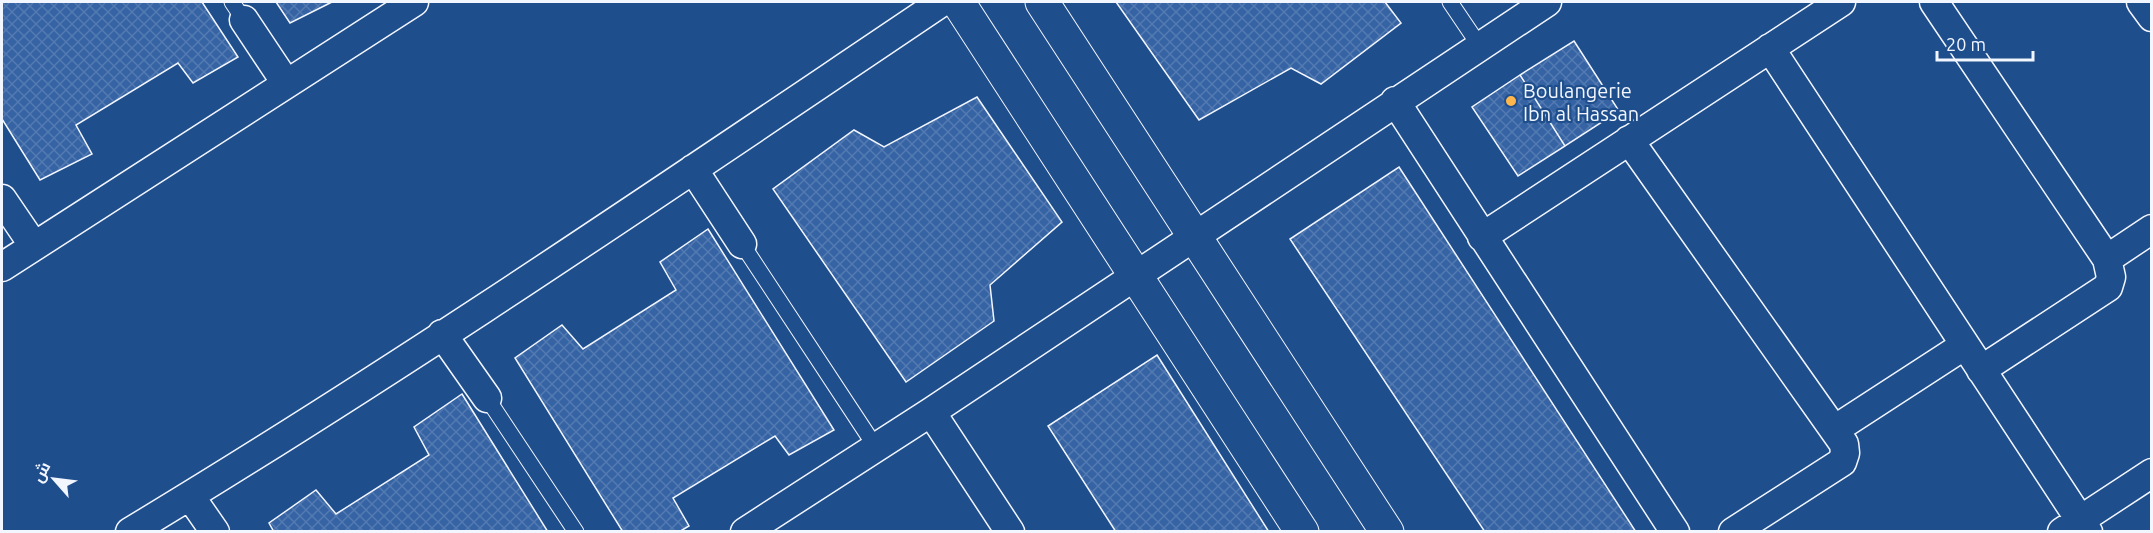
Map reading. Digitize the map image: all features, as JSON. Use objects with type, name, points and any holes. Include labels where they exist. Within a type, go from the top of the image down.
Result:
[{"type":"street","points":[[2,267],[414,2]]},
{"type":"street","points":[[130,531],[190,496],[442,334],[942,2]]},
{"type":"street","points":[[958,2],[1302,531]]},
{"type":"street","points":[[1042,2],[1387,531]]},
{"type":"street","points":[[745,531],[931,412],[1479,45],[1547,2]]},
{"type":"street","points":[[1482,237],[1841,2]]},
{"type":"street","points":[[1934,2],[2107,259],[2111,277],[2108,287],[1982,370]]},
{"type":"street","points":[[2141,2],[2151,17]]},
{"type":"street","points":[[238,10],[286,83]]},
{"type":"street","points":[[1770,48],[1982,370],[2077,528],[2151,473]]},
{"type":"street","points":[[1395,101],[1675,531]]},
{"type":"street","points":[[1629,140],[1844,444],[1845,453],[1842,462],[1733,531]]},
{"type":"street","points":[[693,169],[742,244]]},
{"type":"street","points":[[2,199],[34,246]]},
{"type":"street","points":[[2107,259],[2151,230]]},
{"type":"street","points":[[442,334],[487,398]]},
{"type":"street","points":[[1834,430],[1965,345]]},
{"type":"street","points":[[931,412],[1010,531]]},
{"type":"street","points":[[190,496],[215,531]]},
{"type":"lane","points":[[1450,2],[1479,45]]},
{"type":"lane","points":[[742,244],[875,446]]},
{"type":"lane","points":[[487,398],[576,531]]},
{"type":"building","points":[[2,2],[202,2],[238,57],[193,83],[178,63],[76,125],[92,154],[40,180],[2,119]]},
{"type":"building","points":[[276,2],[332,2],[290,23]]},
{"type":"building","points":[[1116,2],[1385,2],[1401,23],[1321,84],[1291,68],[1199,120]]},
{"type":"building","points":[[1574,41],[1619,111],[1565,146],[1520,75]]},
{"type":"building","points":[[1520,75],[1565,146],[1518,176],[1472,107]]},
{"type":"building","points":[[977,97],[1062,222],[990,285],[994,321],[906,382],[773,189],[854,130],[884,147]]},
{"type":"building","points":[[1399,167],[1636,532],[1485,532],[1290,239]]},
{"type":"building","points":[[708,229],[834,430],[789,455],[775,436],[673,498],[689,526],[679,532],[623,532],[515,358],[562,325],[583,349],[676,290],[660,262]]},
{"type":"building","points":[[1157,355],[1269,532],[1116,532],[1048,426]]},
{"type":"building","points":[[462,394],[548,532],[274,532],[269,523],[316,490],[336,514],[429,455],[414,427]]},
{"type":"place","name":"Boulangerie Ibn al Hassan","points":[[1511,101]]}]
